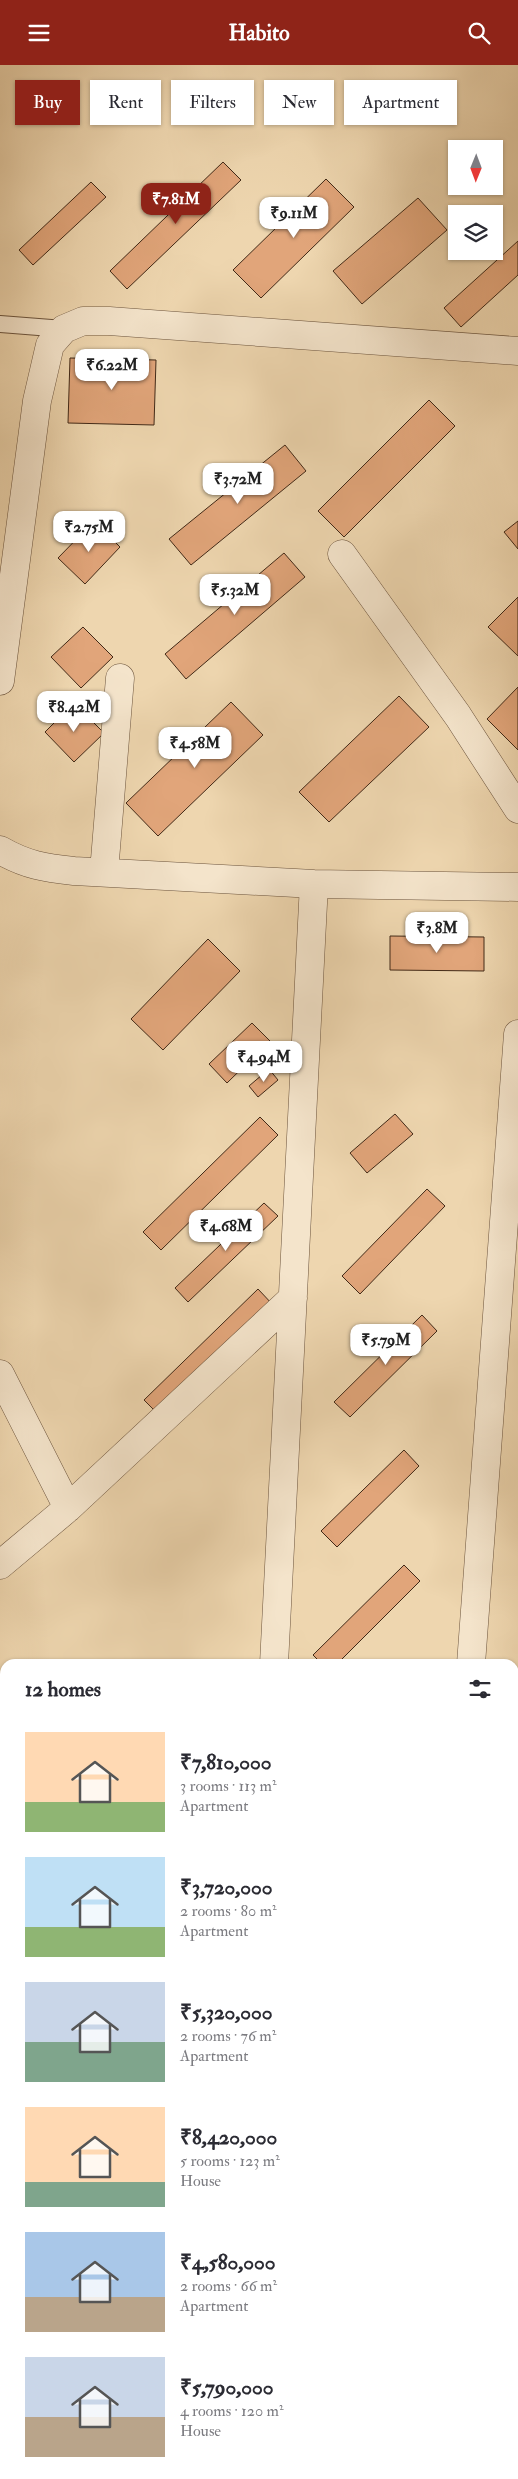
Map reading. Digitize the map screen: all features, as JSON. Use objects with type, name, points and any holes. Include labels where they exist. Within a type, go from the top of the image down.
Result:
[{"type":"street","points":[[0,681],[37,401],[50,345],[64,329],[83,321],[109,321],[518,351]]},
{"type":"street","points":[[342,554],[458,716],[518,809]]},
{"type":"street","points":[[104,872],[120,678]]},
{"type":"street","points":[[0,850],[20,862],[43,868],[314,884],[518,887]]},
{"type":"street","points":[[274,1659],[314,884]]},
{"type":"street","points":[[471,1659],[518,1034]]},
{"type":"street","points":[[0,1565],[68,1508],[293,1298]]},
{"type":"street","points":[[0,1374],[68,1508]]},
{"type":"lane","points":[[0,324],[64,329]]},
{"type":"building","points":[[223,162],[241,180],[127,289],[110,271]]},
{"type":"building","points":[[326,179],[354,207],[261,298],[233,270]]},
{"type":"building","points":[[91,182],[106,197],[33,265],[19,250]]},
{"type":"building","points":[[418,198],[447,230],[362,304],[333,271]]},
{"type":"building","points":[[518,241],[518,275],[461,327],[444,308],[497,260],[503,260],[503,255]]},
{"type":"building","points":[[70,358],[156,360],[154,425],[68,423]]},
{"type":"building","points":[[429,400],[455,426],[344,537],[318,511]]},
{"type":"building","points":[[285,445],[306,471],[191,565],[169,539]]},
{"type":"building","points":[[94,521],[120,547],[85,584],[58,558]]},
{"type":"building","points":[[518,521],[518,549],[504,532]]},
{"type":"building","points":[[284,553],[305,577],[186,679],[165,654]]},
{"type":"building","points":[[518,597],[518,656],[488,627]]},
{"type":"building","points":[[83,627],[113,657],[81,688],[51,657]]},
{"type":"building","points":[[518,687],[518,750],[487,719]]},
{"type":"building","points":[[399,696],[429,727],[329,822],[299,792]]},
{"type":"building","points":[[231,702],[263,735],[158,836],[126,803]]},
{"type":"building","points":[[74,703],[104,733],[74,762],[45,732]]},
{"type":"building","points":[[390,936],[484,937],[484,971],[390,970]]},
{"type":"building","points":[[208,939],[240,971],[163,1050],[131,1019]]},
{"type":"building","points":[[252,1023],[270,1041],[227,1083],[209,1064]]},
{"type":"building","points":[[269,1069],[278,1080],[258,1097],[249,1086]]},
{"type":"building","points":[[395,1114],[413,1134],[367,1173],[350,1153]]},
{"type":"building","points":[[260,1117],[278,1135],[161,1250],[143,1232]]},
{"type":"building","points":[[427,1189],[445,1206],[360,1294],[342,1276]]},
{"type":"building","points":[[264,1203],[278,1216],[188,1302],[175,1288]]},
{"type":"building","points":[[258,1289],[274,1306],[160,1416],[144,1400]]},
{"type":"building","points":[[422,1315],[437,1331],[350,1417],[334,1402]]},
{"type":"building","points":[[404,1450],[419,1466],[337,1547],[321,1531]]},
{"type":"building","points":[[404,1565],[420,1581],[342,1659],[317,1659],[313,1655]]}]
